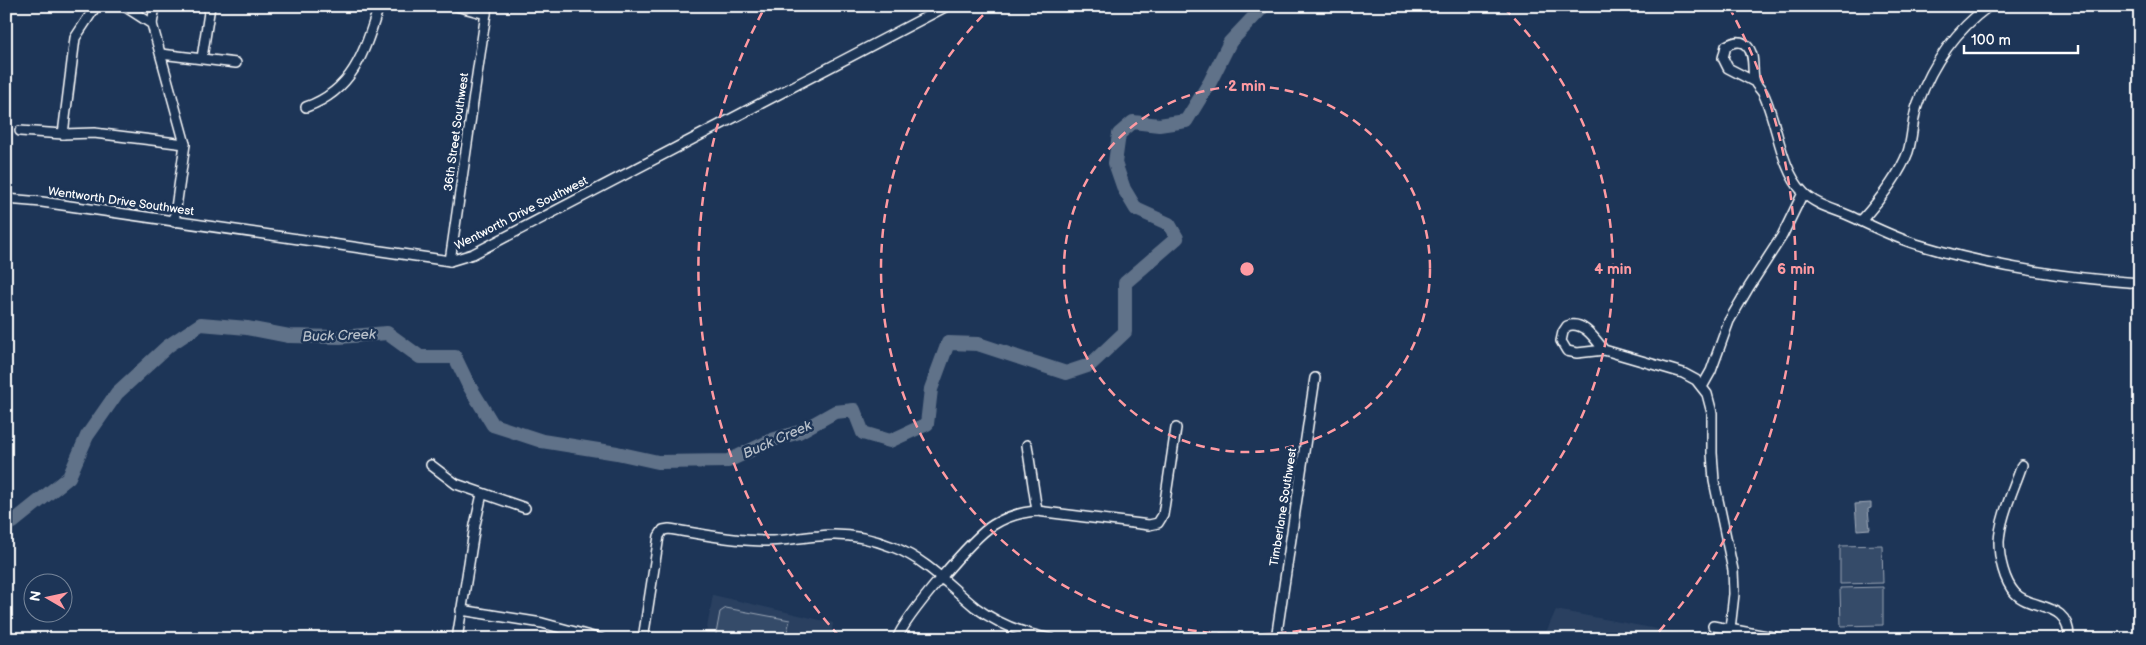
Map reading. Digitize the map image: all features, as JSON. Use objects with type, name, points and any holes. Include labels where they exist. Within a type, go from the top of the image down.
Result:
[{"type":"street","points":[[63,134],[75,38],[96,6]]},
{"type":"street","points":[[124,6],[152,24]]},
{"type":"street","points":[[155,6],[152,24],[185,144],[174,222]]},
{"type":"street","points":[[202,58],[210,6]]},
{"type":"street","points":[[306,107],[330,96],[343,84],[355,68],[363,53],[379,6]]},
{"type":"street","points":[[456,6],[486,10]]},
{"type":"street","name":"Wentworth Drive Southwest","points":[[6,199],[450,261],[474,254],[947,6]]},
{"type":"street","points":[[1861,221],[1901,167],[1908,151],[1918,104],[1935,64],[1969,23],[1989,6]]},
{"type":"street","name":"36th Street Southwest","points":[[450,261],[486,10]]},
{"type":"street","points":[[1755,82],[1728,68],[1723,58],[1726,46],[1732,42],[1746,44],[1751,52],[1755,82],[1763,94],[1789,172],[1803,193],[1821,205],[1916,244],[1981,260],[2045,273],[2094,280],[2140,283]]},
{"type":"street","points":[[161,54],[236,63]]},
{"type":"street","points":[[20,131],[63,134],[94,133],[185,144]]},
{"type":"street","points":[[1702,387],[1711,371],[1729,321],[1782,236],[1803,193]]},
{"type":"street","points":[[1604,350],[1589,333],[1577,325],[1567,326],[1561,337],[1563,349],[1572,353],[1604,350],[1692,377],[1702,387],[1711,405],[1714,481],[1733,570],[1734,594],[1730,629]]},
{"type":"street","name":"Timberlane Southwest","points":[[1276,639],[1315,378]]},
{"type":"street","points":[[897,639],[908,620],[943,577],[977,538],[994,524],[1016,515],[1037,511],[1149,525],[1158,523],[1163,515],[1176,428]]},
{"type":"street","points":[[1027,445],[1037,511]]},
{"type":"street","points":[[430,465],[456,484],[525,508]]},
{"type":"street","points":[[2022,465],[2002,524],[1999,543],[2002,564],[2015,593],[2025,600],[2056,611],[2064,620],[2069,639]]},
{"type":"street","points":[[457,639],[482,494]]},
{"type":"street","points":[[643,639],[659,536],[666,529],[759,541],[790,540],[827,535],[860,538],[900,550],[926,564],[976,607],[992,618],[1020,631],[1051,639]]},
{"type":"street","points":[[462,610],[533,621],[601,639]]},
{"type":"street","points":[[1713,626],[1783,639]]},
{"type":"shaded area","points":[[1871,503],[1871,508],[1868,509],[1870,529],[1857,530],[1855,504]]},
{"type":"shaded area","points":[[1882,545],[1883,583],[1840,584],[1840,546]]},
{"type":"shaded area","points":[[1883,587],[1883,625],[1841,626],[1840,588]]},
{"type":"shaded area","points":[[713,595],[833,623],[831,639],[705,639]]},
{"type":"shaded area","points":[[726,608],[790,620],[785,639],[715,639],[720,612]]},
{"type":"shaded area","points":[[1556,610],[1710,639],[1543,639]]},
{"type":"waterway","name":"Buck Creek","points":[[6,524],[13,522],[69,477],[87,436],[117,393],[168,346],[201,324],[247,328],[289,336],[340,337],[387,333],[420,357],[455,357],[468,384],[493,425],[542,441],[617,453],[658,462],[728,461],[772,440],[799,432],[835,412],[854,410],[863,433],[890,441],[927,424],[931,389],[948,343],[978,344],[1066,373],[1090,365],[1125,332],[1125,283],[1177,238],[1169,224],[1136,209],[1124,189],[1115,163],[1119,134],[1133,122],[1159,125],[1186,121],[1210,82],[1230,42],[1264,6]]}]
